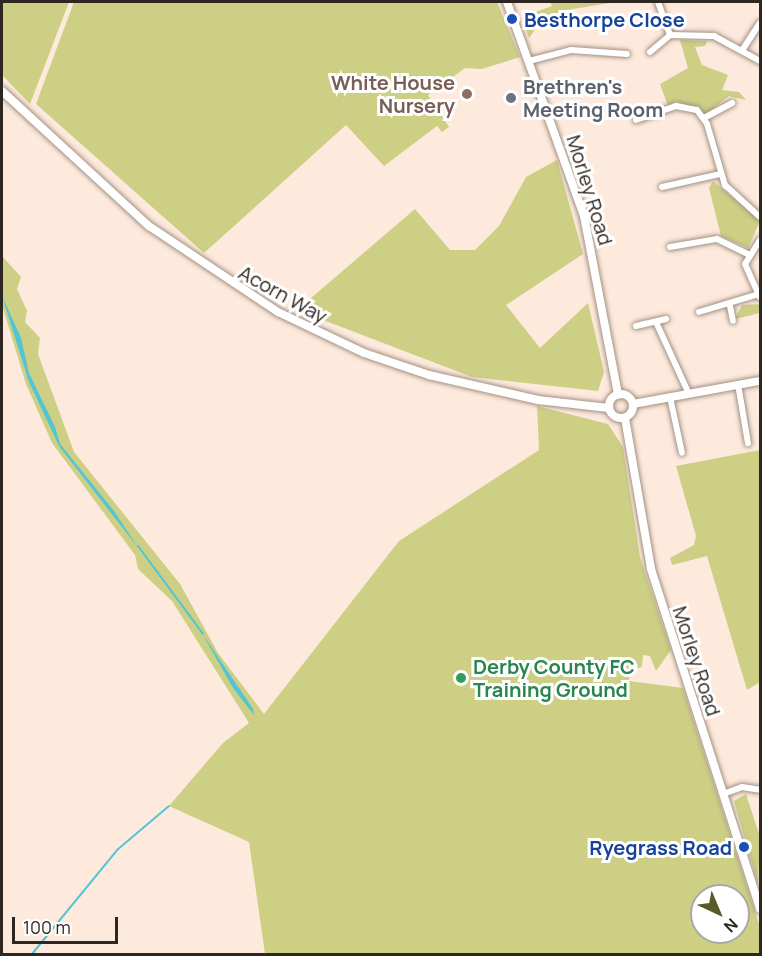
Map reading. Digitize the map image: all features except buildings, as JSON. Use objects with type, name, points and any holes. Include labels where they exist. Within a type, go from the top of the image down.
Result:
[{"type":"street","name":"Morley Road","points":[[507,2],[584,216],[618,395]]},
{"type":"street","points":[[658,2],[670,35]]},
{"type":"street","points":[[743,49],[760,23]]},
{"type":"street","points":[[650,52],[670,35],[714,36],[743,49],[760,61]]},
{"type":"street","points":[[529,61],[571,50],[615,56],[627,54]]},
{"type":"street","points":[[615,56],[616,65]]},
{"type":"street","name":"Acorn Way","points":[[2,91],[149,226],[278,312],[364,353],[429,375],[538,400],[609,408]]},
{"type":"street","points":[[636,120],[676,106],[704,117],[732,103]]},
{"type":"street","points":[[704,117],[720,174],[733,196],[760,217]]},
{"type":"street","points":[[662,187],[720,174]]},
{"type":"street","points":[[670,247],[717,239],[750,255]]},
{"type":"street","points":[[699,312],[730,306],[760,296],[746,272],[750,255],[760,240]]},
{"type":"street","points":[[730,306],[733,321]]},
{"type":"street","points":[[636,326],[666,319]]},
{"type":"street","points":[[656,322],[689,394]]},
{"type":"street","points":[[633,404],[625,418],[609,408],[618,395],[633,404],[760,381]]},
{"type":"street","points":[[738,384],[748,443]]},
{"type":"street","points":[[670,397],[682,453]]},
{"type":"street","name":"Morley Road","points":[[625,418],[651,568],[760,909]]},
{"type":"street","points":[[723,794],[742,787],[760,790]]},
{"type":"green space","points":[[2,2],[69,2],[30,104],[2,75]]},
{"type":"green space","points":[[74,2],[497,2],[520,57],[482,69],[465,68],[428,95],[449,127],[442,132],[437,126],[384,166],[346,125],[204,253],[36,104]]},
{"type":"green space","points":[[550,2],[610,3],[567,10],[536,28],[529,38],[522,17],[552,6]]},
{"type":"green space","points":[[680,40],[707,41],[705,46],[695,47],[702,65],[728,75],[722,90],[739,92],[746,100],[729,96],[706,114],[676,101],[668,106],[660,84],[688,68]]},
{"type":"green space","points":[[557,160],[583,254],[506,305],[540,348],[588,303],[604,372],[598,391],[472,377],[297,310],[415,209],[450,250],[475,250],[499,226],[526,177]]},
{"type":"green space","points":[[713,181],[760,221],[748,248],[721,236],[709,188]]},
{"type":"green space","name":"Derby County FC Training Ground","points":[[2,256],[21,277],[17,289],[27,311],[25,322],[40,338],[38,354],[74,452],[180,584],[218,653],[264,714],[399,541],[539,450],[537,406],[608,424],[623,447],[640,557],[671,650],[656,671],[650,656],[643,655],[642,667],[630,670],[629,681],[683,688],[746,884],[690,884],[690,944],[750,944],[750,896],[760,927],[760,954],[265,954],[249,842],[169,806],[223,743],[249,723],[172,601],[138,569],[135,555],[52,443],[26,384],[2,305]]},
{"type":"green space","points":[[760,304],[760,313],[735,319],[742,305]]},
{"type":"green space","points":[[760,450],[760,682],[747,690],[707,556],[672,565],[670,558],[694,545],[696,536],[676,466]]},
{"type":"green space","points":[[746,794],[760,837],[758,884],[734,801]]},
{"type":"water","points":[[2,296],[21,338],[29,373],[55,427],[60,444],[114,511],[139,549],[59,446],[29,382]]},
{"type":"water","points":[[202,633],[253,709],[254,715],[233,688]]},
{"type":"waterway","points":[[138,546],[203,634]]},
{"type":"waterway","points":[[32,954],[117,850],[169,806]]},
{"type":"place","name":"Besthorpe Close","points":[[512,19]]},
{"type":"place","name":"White House Nursery","points":[[467,94]]},
{"type":"place","name":"Brethren's Meeting Room","points":[[511,98]]},
{"type":"place","name":"Derby County FC Training Ground","points":[[461,678]]},
{"type":"place","name":"Ryegrass Road","points":[[744,847]]}]
